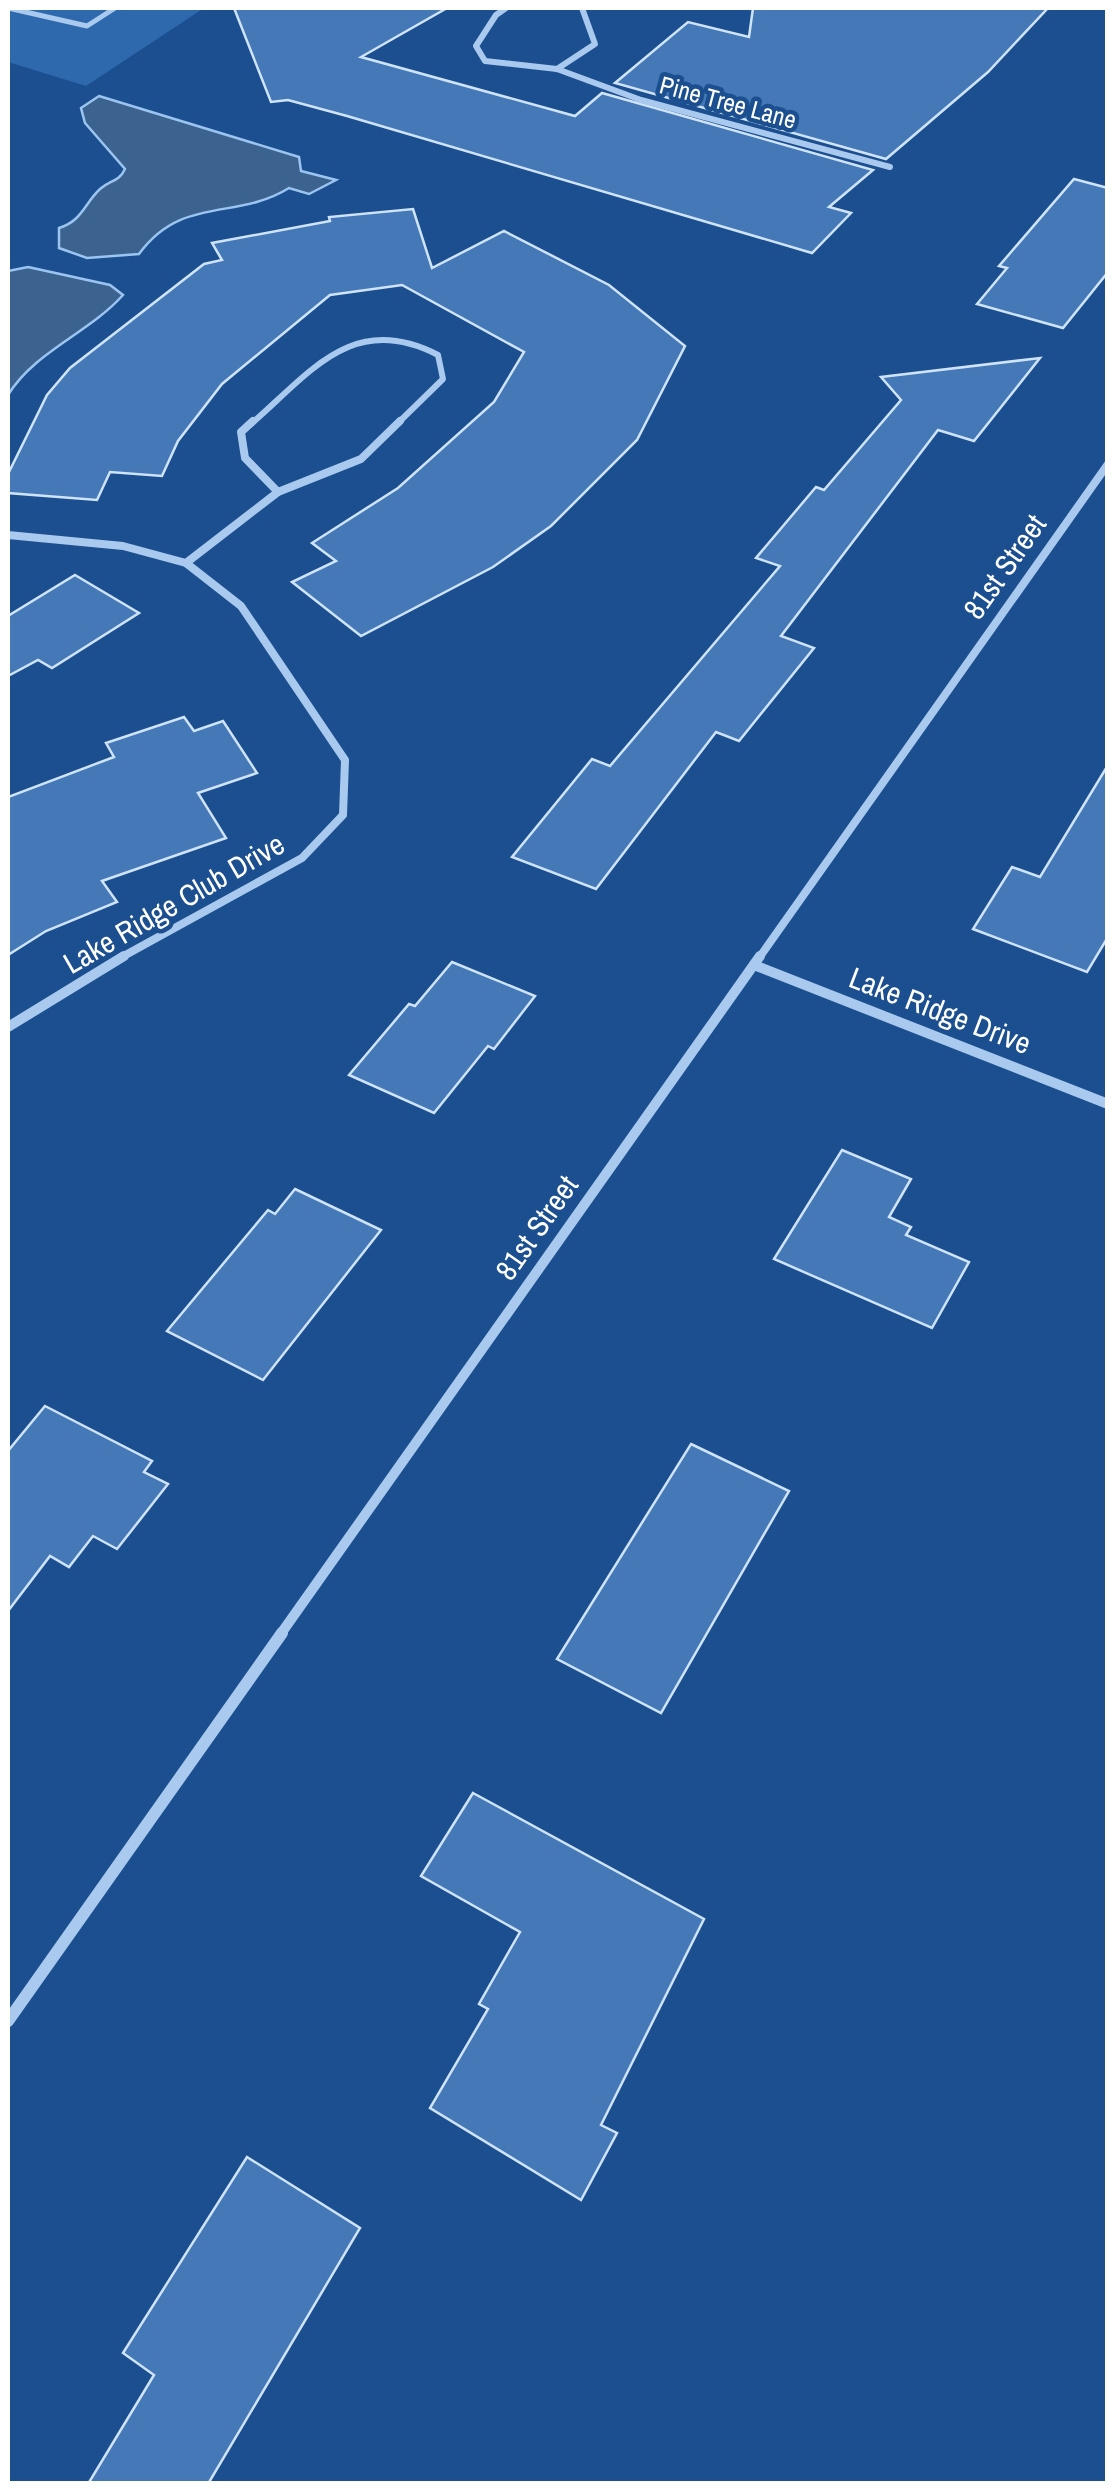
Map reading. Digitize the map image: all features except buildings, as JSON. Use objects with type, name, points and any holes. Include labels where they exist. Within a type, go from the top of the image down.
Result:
[{"type":"street","name":"Pine Tree Lane","points":[[506,8],[496,15],[476,46],[486,61],[557,69],[641,100],[890,167]]},
{"type":"street","points":[[557,69],[595,44],[582,8]]},
{"type":"street","points":[[186,562],[278,492],[320,479],[361,458],[443,379],[438,355],[409,340],[373,338],[336,348],[294,383],[241,432],[245,458],[278,492]]},
{"type":"street","name":"81st Street","points":[[8,2021],[1108,464]]},
{"type":"street","name":"Lake Ridge Club Drive","points":[[8,535],[123,546],[186,562],[241,606],[345,760],[343,816],[302,858],[152,939],[8,1027]]},
{"type":"street","name":"Lake Ridge Drive","points":[[754,965],[1108,1104]]},
{"type":"lane","points":[[13,8],[87,26],[115,8]]},
{"type":"shaded area","points":[[8,8],[204,8],[86,86],[8,62]]},
{"type":"shaded area","points":[[99,96],[299,157],[301,171],[336,180],[309,194],[289,188],[249,204],[191,216],[173,223],[139,254],[87,258],[59,248],[59,228],[78,217],[100,189],[125,169],[85,123],[81,108]]},
{"type":"shaded area","points":[[28,267],[110,285],[123,295],[33,366],[8,395],[8,271]]}]
